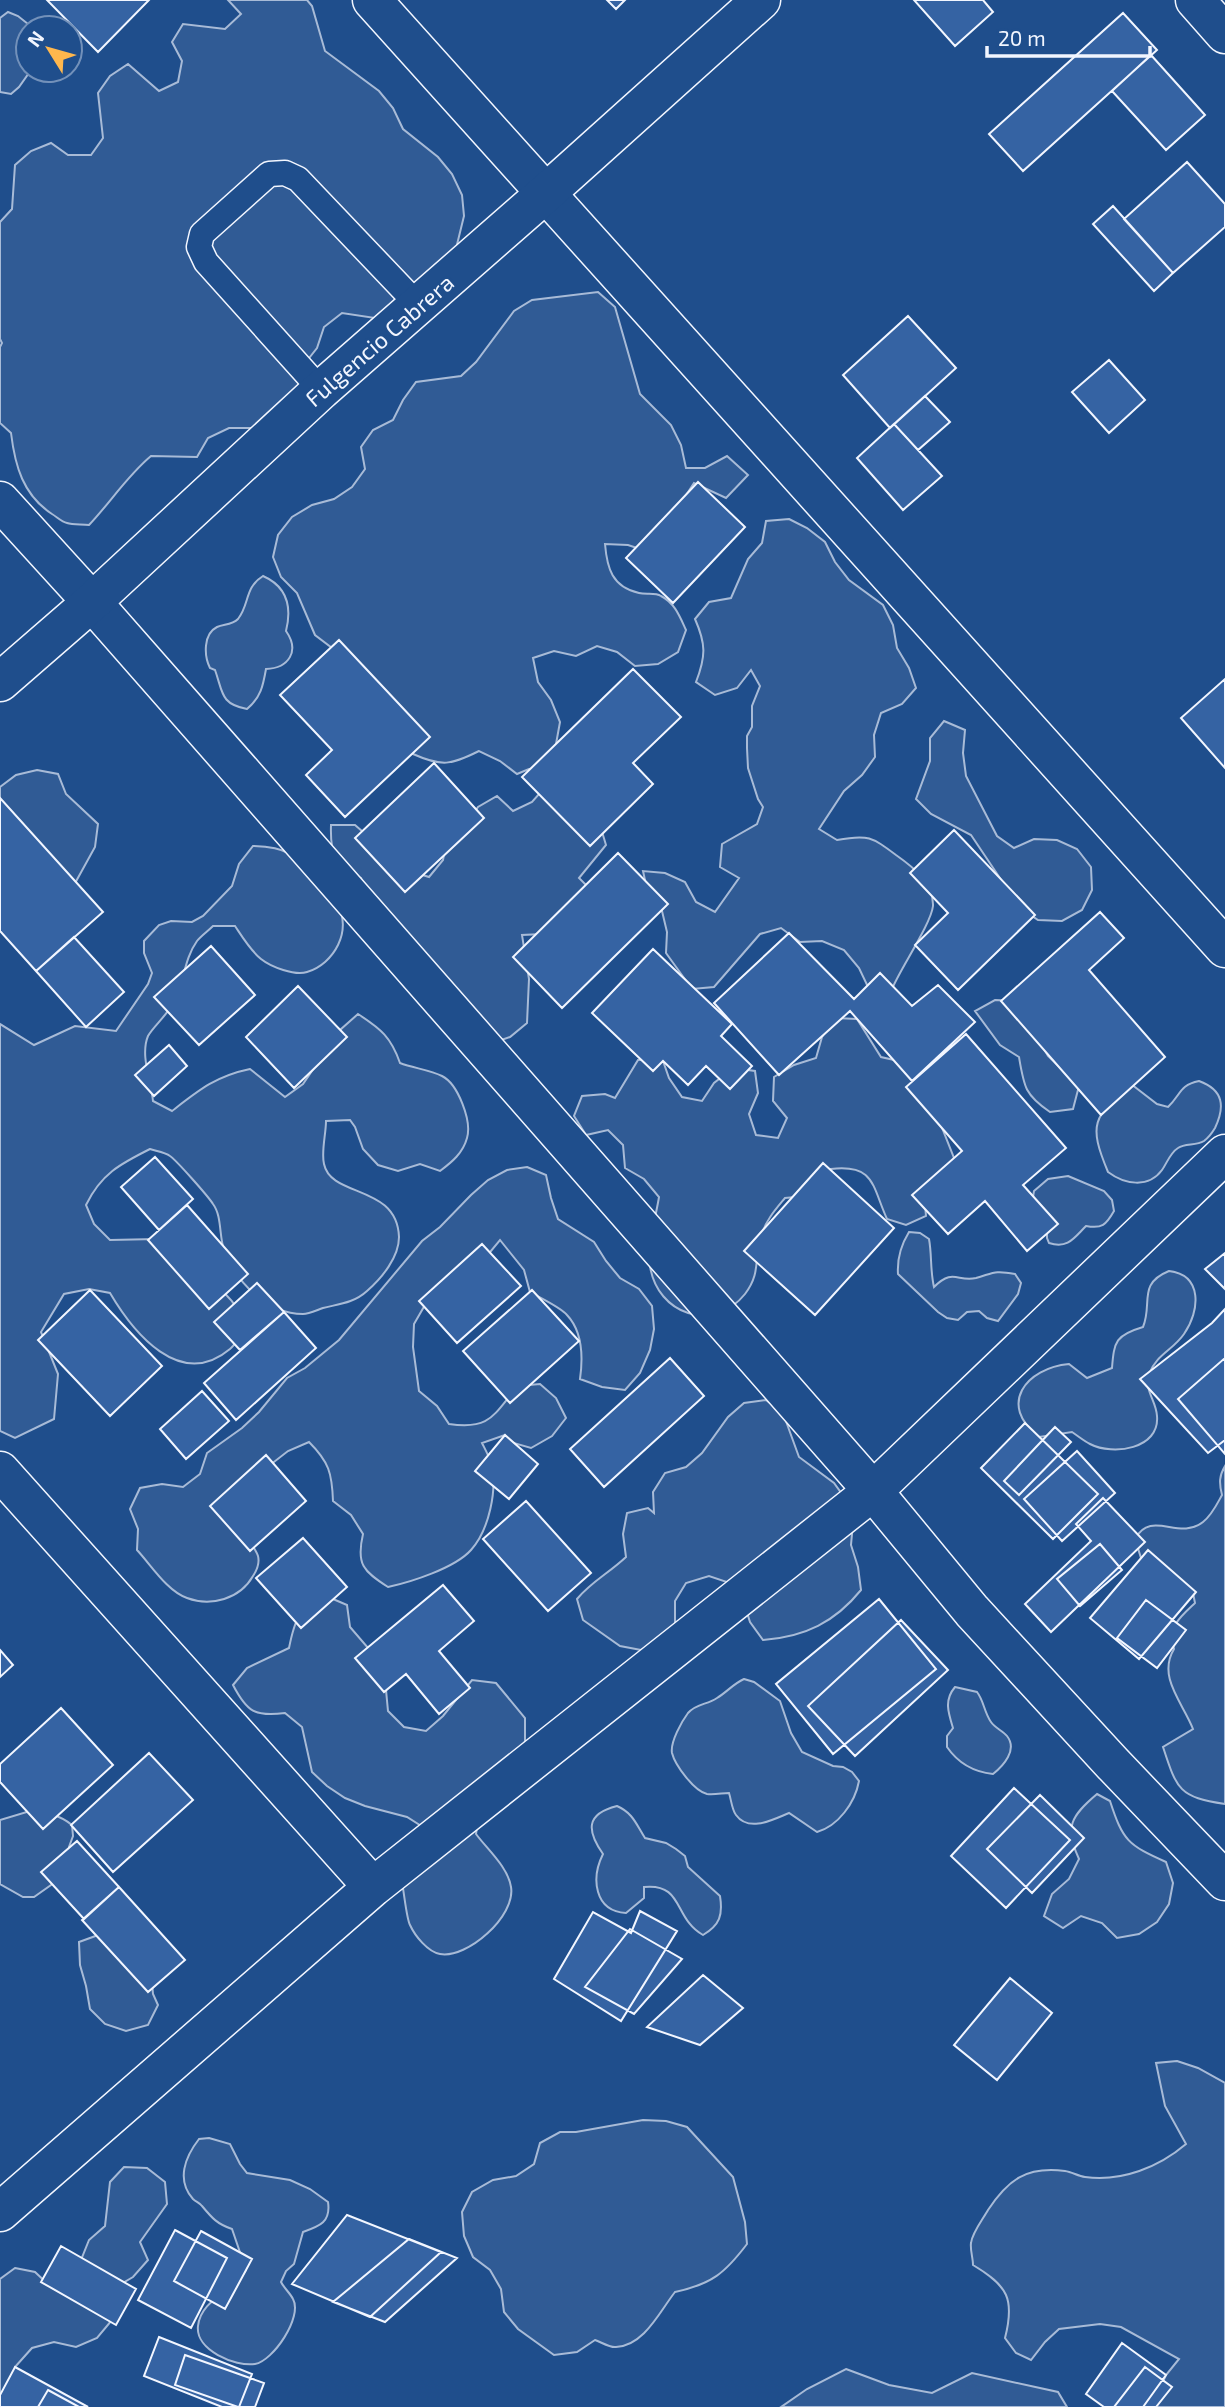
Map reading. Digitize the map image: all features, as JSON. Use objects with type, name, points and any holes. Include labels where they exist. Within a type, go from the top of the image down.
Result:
[{"type":"street","points":[[372,0],[1225,948]]},
{"type":"street","name":"Fulgencio Cabrera","points":[[0,682],[92,602],[321,390],[761,0]]},
{"type":"street","points":[[1195,0],[1225,34]]},
{"type":"street","points":[[0,501],[92,602],[873,1491],[972,1611],[1225,1881]]},
{"type":"street","points":[[0,2212],[373,1887],[873,1491],[1225,1154]]},
{"type":"street","points":[[0,1471],[373,1887]]},
{"type":"lane","points":[[321,390],[206,262],[199,247],[202,234],[269,174],[285,173],[298,179],[418,305]]},
{"type":"shaded area","points":[[228,0],[307,0],[312,6],[325,51],[379,91],[393,108],[403,129],[438,157],[452,174],[462,195],[464,216],[453,261],[388,320],[342,313],[324,327],[317,348],[302,367],[301,389],[253,428],[229,428],[208,438],[197,457],[151,456],[89,525],[65,522],[42,506],[27,489],[18,468],[11,433],[0,423],[0,222],[12,209],[15,165],[31,151],[51,143],[68,155],[91,155],[103,138],[98,93],[110,76],[128,64],[159,91],[178,82],[182,61],[172,42],[183,24],[225,29],[241,14]]},
{"type":"shaded area","points":[[8,12],[14,14],[14,84],[21,84],[11,94],[0,92],[0,18]]},
{"type":"shaded area","points":[[598,292],[615,307],[640,394],[671,425],[681,445],[686,468],[705,468],[727,456],[748,475],[726,498],[694,483],[649,552],[628,545],[605,544],[607,561],[617,581],[630,590],[659,595],[670,602],[686,630],[678,652],[658,664],[635,666],[617,652],[597,646],[576,656],[554,651],[533,658],[538,682],[551,700],[560,722],[556,744],[539,768],[517,774],[500,761],[479,751],[446,763],[423,758],[413,754],[332,648],[315,635],[297,593],[281,577],[273,557],[278,535],[292,517],[312,505],[334,499],[352,487],[365,469],[361,447],[373,430],[393,420],[416,382],[461,376],[476,362],[514,311],[532,300]]},
{"type":"shaded area","points":[[789,519],[807,528],[825,542],[835,562],[849,580],[883,605],[893,625],[897,648],[909,668],[916,688],[902,704],[881,713],[874,735],[875,757],[862,775],[844,791],[819,829],[837,840],[863,837],[875,841],[915,870],[930,890],[933,906],[931,914],[892,989],[869,989],[859,968],[844,950],[822,941],[800,942],[781,928],[760,934],[714,987],[692,989],[666,953],[667,932],[662,911],[648,894],[643,871],[665,873],[685,882],[696,902],[715,912],[739,878],[720,867],[722,844],[757,824],[763,807],[748,768],[747,748],[747,736],[752,727],[752,706],[760,686],[751,670],[737,688],[715,695],[696,682],[702,665],[703,650],[695,619],[709,602],[731,598],[748,559],[762,543],[766,521]]},
{"type":"shaded area","points":[[263,576],[278,586],[286,599],[286,631],[292,652],[286,662],[266,669],[261,691],[247,709],[232,704],[224,696],[215,670],[210,668],[208,663],[206,646],[212,630],[238,619],[250,591]]},
{"type":"shaded area","points":[[944,721],[965,730],[963,753],[966,776],[997,836],[1014,848],[1034,839],[1057,840],[1077,849],[1091,867],[1092,890],[1082,910],[1062,921],[1038,920],[1020,908],[971,835],[931,814],[916,799],[930,761],[930,738]]},
{"type":"shaded area","points":[[37,770],[58,774],[66,794],[98,824],[95,847],[74,885],[0,867],[0,787],[16,775]]},
{"type":"shaded area","points":[[547,785],[600,825],[606,845],[579,878],[594,893],[543,934],[522,935],[529,979],[527,1023],[510,1037],[490,1044],[368,899],[361,878],[339,863],[331,844],[331,825],[355,825],[407,870],[429,877],[443,860],[447,838],[466,825],[478,807],[497,796],[513,811],[532,802]]},
{"type":"shaded area","points":[[253,846],[283,850],[302,864],[337,904],[343,924],[342,935],[333,954],[325,962],[307,972],[296,973],[277,968],[261,959],[235,926],[213,926],[193,948],[174,1002],[148,1036],[145,1051],[153,1101],[172,1111],[217,1080],[250,1069],[285,1097],[303,1084],[340,1030],[358,1014],[384,1034],[400,1063],[432,1072],[448,1080],[466,1113],[468,1131],[463,1148],[440,1171],[420,1164],[398,1171],[378,1165],[363,1149],[350,1120],[326,1121],[323,1159],[329,1175],[387,1208],[395,1220],[399,1237],[393,1259],[373,1286],[362,1295],[303,1314],[290,1313],[265,1302],[236,1274],[224,1250],[216,1209],[199,1186],[170,1156],[150,1149],[121,1165],[98,1185],[86,1205],[94,1224],[110,1240],[156,1239],[233,1302],[242,1319],[244,1333],[230,1349],[211,1360],[193,1363],[176,1360],[145,1339],[110,1293],[89,1289],[64,1294],[41,1332],[58,1374],[54,1419],[15,1438],[0,1431],[0,1024],[34,1045],[75,1026],[116,1031],[148,984],[152,973],[144,953],[144,941],[159,925],[171,921],[192,922],[203,916],[232,886],[239,864]]},
{"type":"shaded area","points":[[995,1000],[1017,1001],[1048,1056],[1079,1086],[1073,1109],[1050,1112],[1031,1095],[1024,1083],[1019,1057],[1000,1045],[975,1011]]},
{"type":"shaded area","points":[[835,1018],[857,1019],[881,1057],[903,1062],[925,1062],[944,1076],[939,1120],[956,1163],[924,1193],[926,1216],[906,1225],[887,1219],[874,1187],[864,1174],[845,1168],[831,1169],[827,1191],[785,1198],[772,1215],[759,1242],[754,1279],[745,1294],[732,1306],[718,1313],[688,1313],[663,1296],[655,1283],[650,1266],[651,1241],[659,1197],[644,1179],[625,1168],[623,1145],[608,1130],[586,1135],[574,1116],[582,1096],[605,1094],[615,1098],[638,1060],[662,1058],[669,1078],[682,1097],[702,1101],[714,1083],[733,1068],[755,1071],[758,1093],[749,1114],[756,1135],[778,1138],[787,1118],[773,1101],[774,1077],[794,1065],[816,1058],[822,1037]]},
{"type":"shaded area","points":[[1199,1081],[1218,1094],[1221,1106],[1215,1128],[1207,1138],[1201,1143],[1178,1148],[1162,1170],[1150,1180],[1128,1182],[1108,1172],[1096,1132],[1098,1122],[1109,1105],[1131,1084],[1157,1104],[1168,1107],[1184,1088]]},
{"type":"shaded area","points":[[527,1167],[546,1175],[558,1219],[594,1242],[620,1278],[639,1289],[652,1306],[654,1329],[650,1350],[640,1373],[625,1390],[602,1387],[580,1379],[581,1346],[572,1322],[560,1309],[530,1292],[524,1270],[500,1240],[486,1257],[425,1305],[414,1324],[413,1347],[419,1391],[437,1406],[449,1424],[474,1425],[490,1418],[518,1386],[540,1384],[556,1398],[566,1418],[552,1436],[531,1448],[510,1442],[505,1435],[482,1443],[493,1473],[492,1497],[483,1532],[471,1550],[455,1563],[420,1578],[388,1587],[379,1581],[363,1566],[360,1553],[363,1534],[351,1515],[333,1501],[328,1468],[309,1442],[288,1451],[270,1465],[244,1533],[259,1559],[257,1569],[247,1584],[224,1599],[206,1602],[187,1598],[173,1590],[137,1550],[138,1529],[130,1509],[140,1488],[162,1484],[183,1487],[200,1474],[207,1453],[242,1428],[287,1378],[305,1368],[339,1340],[422,1241],[488,1180],[507,1170]]},
{"type":"shaded area","points":[[1068,1176],[1104,1191],[1112,1200],[1114,1211],[1103,1225],[1086,1226],[1074,1238],[1061,1245],[1049,1243],[1033,1197],[1034,1191],[1048,1179]]},
{"type":"shaded area","points":[[909,1232],[920,1233],[929,1239],[934,1287],[940,1281],[951,1277],[970,1279],[998,1272],[1015,1274],[1021,1283],[1018,1294],[998,1321],[987,1318],[979,1311],[967,1312],[958,1320],[947,1318],[898,1274],[900,1252]]},
{"type":"shaded area","points":[[1169,1271],[1188,1279],[1193,1287],[1195,1305],[1184,1334],[1156,1362],[1149,1374],[1149,1391],[1157,1416],[1156,1427],[1151,1436],[1143,1443],[1122,1449],[1100,1448],[1072,1432],[1039,1437],[1026,1425],[1020,1413],[1022,1390],[1030,1380],[1054,1367],[1069,1364],[1087,1378],[1112,1368],[1118,1340],[1143,1327],[1149,1288],[1159,1276]]},
{"type":"shaded area","points":[[766,1400],[783,1413],[799,1457],[834,1483],[847,1501],[853,1523],[851,1545],[861,1590],[841,1611],[818,1626],[792,1635],[763,1640],[750,1622],[743,1600],[730,1583],[709,1576],[686,1583],[675,1601],[675,1625],[663,1645],[641,1650],[620,1646],[583,1620],[577,1599],[626,1557],[623,1534],[627,1513],[648,1508],[654,1513],[653,1492],[665,1473],[686,1467],[702,1453],[728,1417],[744,1403]]},
{"type":"shaded area","points":[[1225,1466],[1225,1804],[1198,1798],[1182,1789],[1168,1762],[1163,1747],[1193,1729],[1173,1690],[1168,1670],[1174,1649],[1172,1634],[1176,1623],[1195,1603],[1193,1593],[1142,1561],[1135,1539],[1149,1526],[1184,1528],[1203,1522],[1212,1513],[1222,1495],[1220,1480]]},
{"type":"shaded area","points":[[326,1596],[347,1605],[350,1627],[369,1649],[386,1690],[388,1711],[404,1727],[426,1731],[443,1716],[472,1680],[496,1683],[525,1718],[525,1741],[519,1761],[479,1813],[476,1834],[506,1872],[511,1887],[510,1898],[498,1922],[476,1943],[463,1950],[451,1954],[435,1953],[419,1938],[409,1921],[401,1878],[426,1829],[407,1817],[345,1798],[327,1786],[312,1772],[302,1727],[285,1713],[266,1714],[253,1711],[233,1685],[247,1668],[289,1648],[299,1616]]},
{"type":"shaded area","points":[[744,1679],[754,1682],[780,1701],[791,1733],[802,1752],[833,1766],[843,1767],[852,1772],[859,1781],[849,1805],[832,1825],[825,1829],[817,1832],[789,1813],[762,1823],[741,1820],[735,1813],[729,1793],[702,1792],[691,1783],[677,1764],[672,1753],[673,1743],[688,1713],[695,1707],[717,1698]]},
{"type":"shaded area","points":[[955,1687],[977,1692],[991,1722],[1010,1741],[1008,1757],[993,1774],[967,1766],[947,1747],[947,1736],[953,1728],[948,1701]]},
{"type":"shaded area","points":[[1097,1794],[1110,1801],[1123,1833],[1135,1846],[1166,1862],[1173,1883],[1169,1904],[1157,1922],[1139,1934],[1117,1938],[1102,1923],[1081,1916],[1063,1928],[1044,1916],[1052,1894],[1069,1879],[1079,1859],[1071,1830],[1076,1816]]},
{"type":"shaded area","points":[[617,1806],[631,1816],[645,1838],[666,1843],[685,1856],[688,1867],[720,1896],[719,1919],[709,1931],[703,1935],[693,1928],[672,1896],[657,1887],[644,1887],[644,1898],[626,1913],[615,1911],[601,1900],[597,1873],[603,1854],[594,1838],[592,1824],[599,1814]]},
{"type":"shaded area","points":[[30,1811],[62,1818],[72,1825],[73,1836],[69,1858],[59,1877],[34,1897],[23,1897],[0,1884],[0,1820]]},
{"type":"shaded area","points":[[101,1934],[152,1983],[158,2005],[148,2025],[126,2031],[105,2024],[90,2009],[80,1965],[79,1942]]},
{"type":"shaded area","points":[[1177,2061],[1198,2068],[1225,2083],[1225,2407],[1151,2407],[1166,2375],[1179,2359],[1121,2327],[1100,2324],[1059,2329],[1031,2360],[1016,2353],[1005,2338],[1009,2313],[1006,2295],[994,2280],[973,2265],[971,2246],[976,2231],[995,2200],[1019,2177],[1051,2170],[1099,2178],[1126,2175],[1164,2160],[1186,2144],[1165,2106],[1156,2063]]},
{"type":"shaded area","points":[[643,2120],[666,2121],[687,2127],[733,2177],[745,2222],[747,2244],[717,2276],[675,2292],[650,2326],[635,2341],[614,2347],[595,2340],[577,2352],[554,2355],[518,2329],[504,2312],[501,2289],[490,2270],[473,2257],[464,2236],[462,2212],[472,2192],[493,2180],[516,2176],[534,2164],[540,2143],[560,2132],[576,2132]]},
{"type":"shaded area","points":[[209,2138],[230,2144],[247,2173],[290,2180],[310,2189],[328,2202],[326,2219],[303,2232],[294,2264],[286,2271],[281,2282],[293,2299],[295,2307],[290,2327],[278,2347],[255,2364],[227,2360],[209,2349],[199,2335],[200,2316],[205,2309],[241,2278],[246,2270],[232,2229],[222,2225],[193,2199],[185,2184],[184,2169],[190,2153],[199,2139]]},
{"type":"shaded area","points":[[124,2167],[147,2168],[165,2182],[167,2204],[140,2242],[148,2260],[133,2277],[114,2288],[81,2260],[89,2240],[105,2226],[110,2182]]},
{"type":"shaded area","points":[[15,2268],[35,2272],[52,2288],[112,2320],[97,2338],[76,2347],[54,2342],[32,2348],[15,2367],[12,2389],[5,2407],[0,2407],[0,2279]]},
{"type":"shaded area","points":[[846,2369],[889,2385],[932,2393],[972,2373],[1058,2392],[1067,2407],[781,2407],[807,2389]]},
{"type":"building","points":[[47,0],[149,0],[98,52],[84,38],[84,14],[61,14]]},
{"type":"building","points":[[607,0],[625,0],[616,9]]},
{"type":"building","points":[[914,0],[983,0],[993,12],[955,46]]},
{"type":"building","points":[[1123,13],[1157,50],[1023,171],[989,134]]},
{"type":"building","points":[[1151,55],[1205,115],[1166,150],[1112,91]]},
{"type":"building","points":[[1187,162],[1225,204],[1225,227],[1173,273],[1124,219]]},
{"type":"building","points":[[1113,206],[1173,273],[1154,291],[1093,224]]},
{"type":"building","points":[[908,316],[956,368],[890,428],[843,375]]},
{"type":"building","points":[[1109,360],[1145,400],[1109,433],[1072,392]]},
{"type":"building","points":[[925,396],[950,422],[918,450],[894,424]]},
{"type":"building","points":[[894,424],[942,476],[903,510],[857,458]]},
{"type":"building","points":[[698,482],[745,527],[673,603],[626,558]]},
{"type":"building","points":[[339,640],[430,737],[345,817],[306,775],[332,750],[280,695]]},
{"type":"building","points":[[633,669],[681,717],[633,763],[653,784],[590,846],[522,777]]},
{"type":"building","points":[[1225,679],[1225,768],[1181,718]]},
{"type":"building","points":[[434,763],[484,818],[405,892],[355,838]]},
{"type":"building","points":[[0,798],[103,912],[36,971],[0,931]]},
{"type":"building","points":[[954,830],[1035,915],[958,990],[915,945],[948,913],[910,873]]},
{"type":"building","points":[[618,853],[668,904],[562,1008],[513,957]]},
{"type":"building","points":[[1100,912],[1124,938],[1089,970],[1165,1057],[1101,1115],[1001,1001]]},
{"type":"building","points":[[789,933],[854,999],[880,973],[912,1006],[938,985],[975,1022],[912,1081],[850,1011],[779,1075],[714,1003]]},
{"type":"building","points":[[74,937],[124,992],[86,1027],[36,971]]},
{"type":"building","points":[[211,946],[255,995],[199,1045],[154,997]]},
{"type":"building","points":[[653,949],[732,1024],[721,1036],[752,1066],[730,1089],[706,1066],[688,1085],[663,1061],[653,1071],[592,1013]]},
{"type":"building","points":[[298,986],[347,1037],[294,1088],[246,1037]]},
{"type":"building","points":[[966,1034],[1066,1148],[1023,1185],[1058,1224],[1027,1251],[985,1201],[948,1234],[912,1195],[962,1151],[906,1087]]},
{"type":"building","points":[[169,1045],[187,1066],[154,1096],[135,1075]]},
{"type":"building","points":[[155,1157],[193,1199],[159,1230],[121,1187]]},
{"type":"building","points":[[823,1163],[894,1228],[815,1315],[744,1251]]},
{"type":"building","points":[[187,1205],[248,1274],[209,1309],[148,1240]]},
{"type":"building","points":[[482,1244],[521,1286],[457,1343],[419,1301]]},
{"type":"building","points":[[1225,1253],[1225,1289],[1205,1269]]},
{"type":"building","points":[[257,1283],[284,1312],[240,1350],[214,1322]]},
{"type":"building","points":[[90,1290],[162,1366],[110,1416],[38,1340]]},
{"type":"building","points":[[532,1290],[579,1341],[510,1403],[463,1351]]},
{"type":"building","points":[[1225,1309],[1225,1440],[1208,1453],[1140,1379],[1212,1323]]},
{"type":"building","points":[[284,1312],[316,1348],[236,1420],[204,1383]]},
{"type":"building","points":[[670,1358],[704,1396],[604,1487],[570,1449]]},
{"type":"building","points":[[1225,1358],[1225,1454],[1178,1399]]},
{"type":"building","points":[[202,1391],[229,1421],[186,1459],[160,1429]]},
{"type":"building","points":[[1025,1423],[1098,1494],[1053,1539],[981,1468]]},
{"type":"building","points":[[1055,1427],[1071,1442],[1019,1495],[1004,1481]]},
{"type":"building","points":[[505,1435],[538,1464],[509,1499],[475,1471]]},
{"type":"building","points":[[1077,1451],[1115,1493],[1062,1541],[1024,1499]]},
{"type":"building","points":[[266,1455],[306,1501],[250,1551],[210,1506]]},
{"type":"building","points":[[1103,1498],[1145,1542],[1051,1632],[1025,1604],[1091,1541],[1076,1524]]},
{"type":"building","points":[[526,1501],[591,1573],[548,1611],[483,1539]]},
{"type":"building","points":[[303,1538],[347,1587],[301,1628],[256,1578]]},
{"type":"building","points":[[1100,1544],[1122,1570],[1080,1606],[1057,1579]]},
{"type":"building","points":[[1148,1550],[1196,1592],[1139,1659],[1090,1618]]},
{"type":"building","points":[[443,1585],[474,1621],[439,1651],[470,1688],[439,1714],[406,1674],[384,1692],[355,1658]]},
{"type":"building","points":[[879,1599],[936,1669],[833,1754],[776,1684]]},
{"type":"building","points":[[1146,1600],[1186,1630],[1157,1668],[1117,1638]]},
{"type":"building","points":[[901,1620],[948,1670],[855,1756],[808,1706]]},
{"type":"building","points":[[0,1650],[13,1665],[0,1677]]},
{"type":"building","points":[[61,1708],[113,1765],[43,1829],[0,1782],[0,1764]]},
{"type":"building","points":[[149,1753],[193,1800],[113,1872],[71,1825]]},
{"type":"building","points":[[1014,1788],[1070,1840],[1006,1908],[951,1856]]},
{"type":"building","points":[[1040,1795],[1084,1838],[1032,1893],[987,1849]]},
{"type":"building","points":[[77,1841],[119,1887],[84,1919],[41,1872]]},
{"type":"building","points":[[119,1887],[185,1960],[148,1992],[82,1920]]},
{"type":"building","points":[[640,1911],[677,1931],[621,2021],[554,1979],[593,1912],[631,1933]]},
{"type":"building","points":[[630,1929],[682,1959],[634,2014],[585,1987]]},
{"type":"building","points":[[703,1975],[743,2008],[700,2045],[647,2027]]},
{"type":"building","points":[[1010,1978],[1052,2013],[997,2080],[954,2045]]},
{"type":"building","points":[[347,2215],[441,2252],[370,2317],[292,2284]]},
{"type":"building","points":[[175,2230],[227,2258],[191,2328],[138,2300]]},
{"type":"building","points":[[201,2231],[252,2259],[225,2309],[174,2281]]},
{"type":"building","points":[[409,2239],[457,2258],[385,2322],[333,2302]]},
{"type":"building","points":[[61,2246],[136,2289],[116,2325],[41,2282]]},
{"type":"building","points":[[159,2337],[252,2374],[239,2407],[222,2407],[144,2376]]},
{"type":"building","points":[[1122,2343],[1166,2375],[1143,2407],[1104,2407],[1086,2394]]},
{"type":"building","points":[[185,2355],[264,2383],[255,2407],[238,2407],[175,2385]]},
{"type":"building","points":[[15,2367],[88,2407],[0,2407],[0,2395]]},
{"type":"building","points":[[1145,2367],[1172,2387],[1156,2407],[1114,2407]]},
{"type":"building","points":[[48,2390],[79,2407],[38,2407]]}]
